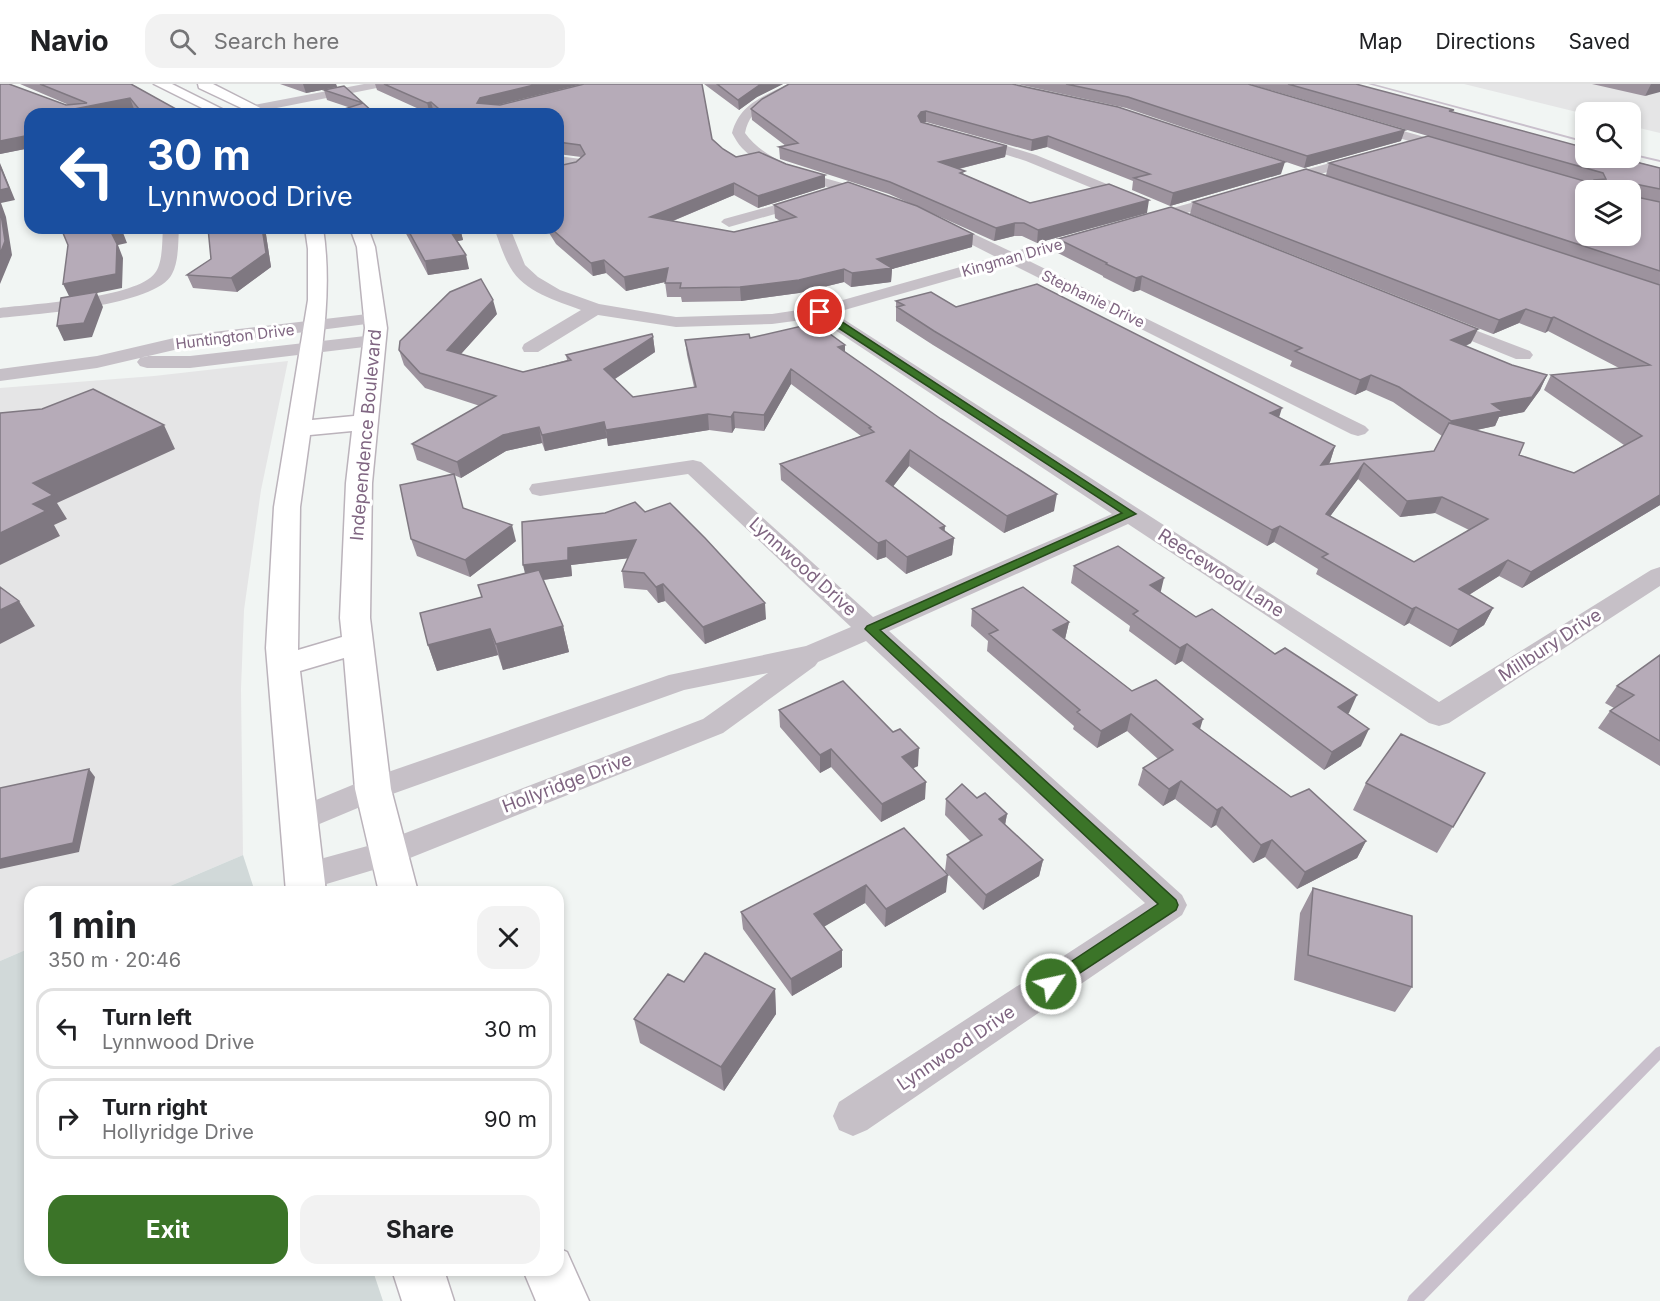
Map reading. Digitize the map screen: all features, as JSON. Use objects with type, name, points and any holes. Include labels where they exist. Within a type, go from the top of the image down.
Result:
[{"type":"main road","points":[[160,84],[213,108]]},
{"type":"main road","points":[[202,84],[254,108]]},
{"type":"main road","points":[[305,885],[282,648],[287,507],[318,300],[315,234]]},
{"type":"main road","name":"Independence Boulevard","points":[[361,234],[366,247],[375,330],[359,483],[355,618],[360,642],[373,789],[397,886]]},
{"type":"main road","points":[[300,429],[365,422]]},
{"type":"main road","points":[[284,665],[360,642]]},
{"type":"main road","points":[[420,1276],[428,1301]]},
{"type":"main road","points":[[552,1276],[563,1301]]},
{"type":"street","points":[[274,108],[375,84]]},
{"type":"street","points":[[797,84],[751,110],[741,119],[738,128],[740,136],[765,160],[889,201]]},
{"type":"street","points":[[1358,122],[1468,154]]},
{"type":"street","points":[[956,136],[1031,158],[1190,222]]},
{"type":"street","name":"Kingman Drive","points":[[504,234],[518,267],[532,281],[554,294],[595,309],[676,322],[741,321],[820,312],[1423,141]]},
{"type":"street","points":[[564,161],[576,162],[577,165],[564,171]]},
{"type":"street","points":[[1284,167],[1328,182]]},
{"type":"street","points":[[729,222],[771,212],[848,187]]},
{"type":"street","name":"Stephanie Drive","points":[[922,214],[1358,430]]},
{"type":"street","points":[[0,313],[118,297],[152,286],[164,274],[170,234]]},
{"type":"street","points":[[531,348],[595,309]]},
{"type":"street","name":"Reecewood Lane","points":[[820,312],[1439,716]]},
{"type":"street","points":[[1423,315],[1523,355]]},
{"type":"street","name":"Huntington Drive","points":[[0,375],[97,362],[190,362],[312,337],[375,330]]},
{"type":"street","name":"Lynnwood Drive","points":[[540,489],[693,467],[1170,905],[853,1116]]},
{"type":"street","name":"Hollyridge Drive","points":[[298,821],[373,789],[679,682],[813,654],[1131,514]]},
{"type":"street","name":"Millbury Drive","points":[[1439,716],[1660,575]]},
{"type":"street","name":"Hollyridge Drive","points":[[305,885],[713,726],[813,654]]},
{"type":"shaded area","points":[[1464,84],[1660,84],[1660,133],[1641,128],[1641,102],[1575,102],[1575,112]]},
{"type":"shaded area","points":[[288,361],[261,490],[244,610],[241,689],[243,855],[170,886],[24,886],[24,951],[0,961],[0,388],[154,376]]},
{"type":"shaded area","points":[[243,855],[253,886],[170,886]]},
{"type":"shaded area","points":[[24,951],[24,1276],[375,1276],[383,1301],[0,1301],[0,961]]},
{"type":"building","points":[[0,84],[9,84],[66,105],[87,103],[40,84],[131,84],[174,108],[138,108],[130,98],[79,108],[24,108],[24,136],[0,141]]},
{"type":"building","points":[[384,84],[538,84],[480,98],[477,103],[500,105],[584,84],[702,84],[712,139],[723,149],[736,157],[759,152],[786,164],[825,175],[758,196],[734,183],[650,217],[734,232],[796,217],[774,205],[848,182],[917,206],[973,234],[877,259],[892,268],[852,273],[844,269],[799,280],[740,287],[680,288],[681,283],[665,283],[668,268],[624,277],[604,260],[591,263],[557,234],[564,234],[564,165],[576,162],[585,154],[580,145],[564,143],[564,108],[438,108],[431,102],[427,103]]},
{"type":"building","points":[[717,84],[761,84],[738,100]]},
{"type":"building","points":[[789,84],[1012,84],[1118,107],[1285,162],[1173,193],[1134,178],[1150,174],[1048,136],[1032,140],[926,111],[921,112],[918,116],[921,122],[1007,146],[939,162],[965,171],[960,173],[1030,203],[1109,184],[1149,200],[1038,230],[1024,223],[996,228],[890,182],[779,147],[798,143],[751,109],[762,99]]},
{"type":"building","points":[[1066,84],[1248,84],[1405,130],[1307,156],[1128,97]]},
{"type":"building","points":[[1288,84],[1356,84],[1454,110],[1449,111],[1575,145],[1575,165]]},
{"type":"building","points":[[344,86],[363,103],[324,90]]},
{"type":"building","points":[[363,103],[368,108],[348,108]]},
{"type":"building","points":[[1428,136],[1581,180],[1575,180],[1575,243],[1329,163]]},
{"type":"building","points":[[1641,163],[1660,168],[1660,189],[1641,185],[1641,180],[1594,180],[1606,179],[1603,173],[1585,168],[1641,168]]},
{"type":"building","points":[[0,166],[9,188],[0,190]]},
{"type":"building","points":[[1306,169],[1660,285],[1660,495],[1531,572],[1508,560],[1459,589],[1493,608],[1458,630],[1416,607],[1412,609],[1322,557],[1328,554],[1280,526],[1272,530],[897,307],[904,305],[896,301],[931,292],[956,307],[1037,284],[1282,408],[1270,413],[1335,446],[1321,465],[1434,451],[1449,423],[1524,443],[1519,455],[1574,473],[1642,436],[1551,375],[1650,365],[1554,317],[1526,309],[1499,320],[1193,202]],"holes":[[[1364,463],[1407,501],[1442,497],[1488,519],[1414,562],[1326,514]]]},
{"type":"building","points":[[1641,198],[1660,202],[1660,271],[1583,246],[1641,246]]},
{"type":"building","points":[[0,207],[5,241],[0,254]]},
{"type":"building","points":[[1171,207],[1478,329],[1451,340],[1512,365],[1547,375],[1532,397],[1492,404],[1502,411],[1451,421],[1399,387],[1371,375],[1360,380],[1295,351],[1302,348],[1142,276],[1136,278],[1058,239]]},
{"type":"building","points":[[63,234],[112,234],[117,244],[116,274],[63,284],[68,245]]},
{"type":"building","points":[[209,234],[263,234],[266,253],[231,278],[187,275],[211,259]]},
{"type":"building","points":[[410,234],[452,234],[466,255],[425,261]]},
{"type":"building","points":[[481,279],[493,300],[447,350],[523,372],[571,360],[566,355],[652,334],[653,337],[604,369],[633,397],[696,387],[685,340],[749,334],[750,338],[815,323],[845,345],[838,347],[941,419],[1057,494],[1007,516],[910,450],[886,481],[945,526],[940,528],[954,538],[907,557],[886,540],[878,543],[780,464],[874,432],[869,428],[871,427],[791,369],[764,415],[734,412],[731,417],[708,414],[606,430],[604,422],[542,435],[539,427],[503,435],[457,462],[412,444],[496,396],[420,373],[399,350],[400,341],[450,292]]},
{"type":"building","points":[[97,292],[84,323],[57,326],[61,298]]},
{"type":"building","points":[[93,389],[164,425],[33,483],[53,495],[33,504],[46,511],[0,533],[0,413],[42,409]]},
{"type":"building","points":[[454,474],[463,508],[512,525],[465,560],[411,539],[400,485]]},
{"type":"building","points":[[635,502],[645,512],[670,503],[765,603],[703,627],[663,584],[656,587],[644,573],[622,571],[636,540],[568,548],[568,560],[523,565],[522,522],[605,513]]},
{"type":"building","points":[[1118,546],[1164,578],[1150,585],[1196,617],[1212,609],[1275,654],[1285,648],[1357,695],[1338,707],[1369,729],[1332,752],[1187,644],[1180,648],[1133,614],[1138,611],[1074,566]]},
{"type":"building","points":[[539,570],[563,626],[496,644],[490,629],[428,645],[420,613],[482,597],[478,585]]},
{"type":"building","points":[[0,587],[19,601],[0,610]]},
{"type":"building","points":[[1023,587],[1069,622],[1053,630],[1132,691],[1156,680],[1203,719],[1193,724],[1291,797],[1309,789],[1366,841],[1305,872],[1272,840],[1261,845],[1222,807],[1217,810],[1181,781],[1169,789],[1143,768],[1173,750],[1131,714],[1101,731],[1077,712],[1080,710],[989,634],[998,630],[972,609]]},
{"type":"building","points":[[1660,655],[1660,741],[1610,711],[1634,695],[1617,686]]},
{"type":"building","points":[[843,681],[893,732],[900,729],[919,748],[902,757],[926,782],[882,804],[831,749],[820,755],[779,710]]},
{"type":"building","points":[[1401,734],[1485,773],[1453,827],[1366,783]]},
{"type":"building","points":[[89,769],[73,843],[0,859],[0,788]]},
{"type":"building","points":[[962,784],[977,798],[985,793],[1007,814],[999,819],[1043,860],[986,895],[947,855],[982,835],[946,799]]},
{"type":"building","points":[[904,828],[948,875],[886,909],[866,885],[814,914],[842,950],[791,979],[741,912]]},
{"type":"building","points":[[1313,888],[1412,916],[1412,987],[1308,955]]},
{"type":"building","points":[[705,953],[775,989],[721,1067],[634,1019],[668,974],[684,982]]},
{"type":"waterway","points":[[1370,84],[1575,139]]},
{"type":"waterway","points":[[1641,157],[1660,161]]},
{"type":"waterway","points":[[1414,1301],[1660,1052]]},
{"type":"route","points":[[820,312],[1131,514],[872,629],[1170,905],[1051,984]]}]
